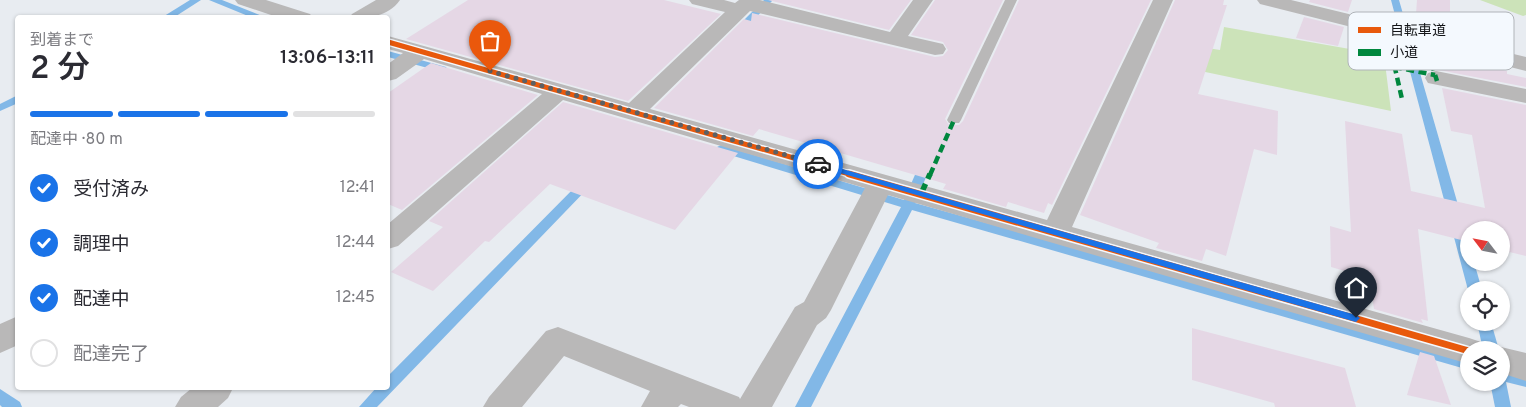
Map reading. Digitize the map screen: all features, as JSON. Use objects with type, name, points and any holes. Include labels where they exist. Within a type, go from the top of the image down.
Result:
[{"type":"street","points":[[245,0],[287,5],[299,15]]},
{"type":"street","points":[[364,15],[390,0]]},
{"type":"street","points":[[699,0],[752,6],[935,49]]},
{"type":"street","points":[[896,40],[923,0]]},
{"type":"street","points":[[1055,232],[1163,0]]},
{"type":"street","points":[[1267,0],[1348,20]]},
{"type":"street","points":[[645,114],[752,6]]},
{"type":"street","points":[[390,44],[406,61],[552,97],[645,114],[890,192],[1055,232],[1460,348]]},
{"type":"street","points":[[1436,78],[1526,96]]},
{"type":"street","points":[[390,237],[552,97]]},
{"type":"street","points":[[754,407],[806,316],[815,310],[890,192]]},
{"type":"street","points":[[0,340],[15,330]]},
{"type":"street","points":[[501,407],[558,340],[666,396],[727,407]]},
{"type":"street","points":[[193,407],[214,390]]},
{"type":"lane","points":[[954,120],[1011,0]]},
{"type":"green space","points":[[1480,0],[1526,0],[1526,15],[1523,16]]},
{"type":"green space","points":[[1224,27],[1348,49],[1348,70],[1386,70],[1391,111],[1153,61],[1157,40],[1220,50]]},
{"type":"building","points":[[468,0],[664,0],[721,14],[628,101],[406,39]]},
{"type":"building","points":[[768,0],[911,0],[889,30]]},
{"type":"building","points":[[935,0],[1003,0],[945,119],[949,125],[959,125],[963,121],[1019,0],[1151,0],[1052,205],[1048,203],[1044,213],[1008,202],[1006,207],[943,189],[946,184],[759,129],[753,136],[654,108],[744,19],[751,21],[752,13],[935,57],[943,56],[948,50],[943,42],[911,35]]},
{"type":"building","points":[[1175,0],[1224,0],[1223,5],[1227,5],[1198,94],[1278,111],[1277,155],[1254,149],[1226,256],[1206,249],[1202,261],[1156,248],[1159,243],[1080,215]]},
{"type":"building","points":[[1310,0],[1352,0],[1348,12],[1309,2]]},
{"type":"building","points":[[1417,0],[1450,0],[1450,12],[1416,12]]},
{"type":"building","points":[[1304,17],[1344,27],[1338,46],[1296,38]]},
{"type":"building","points":[[431,63],[538,95],[402,210],[390,205],[390,92]]},
{"type":"building","points":[[1439,70],[1503,70],[1507,71],[1507,74],[1526,78],[1526,87]]},
{"type":"building","points":[[1442,88],[1526,105],[1526,256],[1510,252],[1510,221],[1460,221],[1460,240],[1418,229],[1428,321],[1421,319],[1423,323],[1374,309],[1369,278],[1331,267],[1330,226],[1351,232],[1345,121],[1402,134],[1411,191],[1485,208],[1472,135],[1451,131]]},
{"type":"building","points":[[563,102],[738,153],[675,230],[550,184],[489,242],[485,241],[433,291],[391,272],[443,227],[429,221]]},
{"type":"building","points":[[1192,328],[1345,368],[1356,407],[1275,407],[1274,403],[1192,380]]},
{"type":"building","points":[[1420,352],[1434,356],[1451,405],[1407,395]]},
{"type":"waterway","points":[[170,15],[197,0]]},
{"type":"waterway","points":[[213,0],[255,15]]},
{"type":"waterway","points":[[737,32],[769,0]]},
{"type":"waterway","points":[[1395,0],[1398,12]]},
{"type":"waterway","points":[[390,55],[442,69]]},
{"type":"waterway","points":[[1414,70],[1473,281]]},
{"type":"waterway","points":[[0,108],[15,100]]},
{"type":"waterway","points":[[721,149],[908,205]]},
{"type":"waterway","points":[[908,205],[927,161]]},
{"type":"waterway","points":[[390,384],[587,182]]},
{"type":"waterway","points":[[803,407],[908,205]]},
{"type":"waterway","points":[[908,205],[1460,361]]},
{"type":"waterway","points":[[1486,331],[1489,341]]},
{"type":"waterway","points":[[1510,377],[1526,381]]},
{"type":"waterway","points":[[367,407],[384,390]]},
{"type":"waterway","points":[[1500,391],[1503,407]]},
{"type":"waterway","points":[[0,396],[14,407]]},
{"type":"marked path","points":[[1395,70],[1402,99]]},
{"type":"marked path","points":[[1409,70],[1435,75]]},
{"type":"marked path","points":[[1434,70],[1437,81]]},
{"type":"marked path","points":[[921,194],[954,120]]},
{"type":"cycle path","points":[[390,43],[1460,348]]},
{"type":"way so far","points":[[490,71],[818,164]]},
{"type":"route","points":[[818,164],[1356,318]]}]
